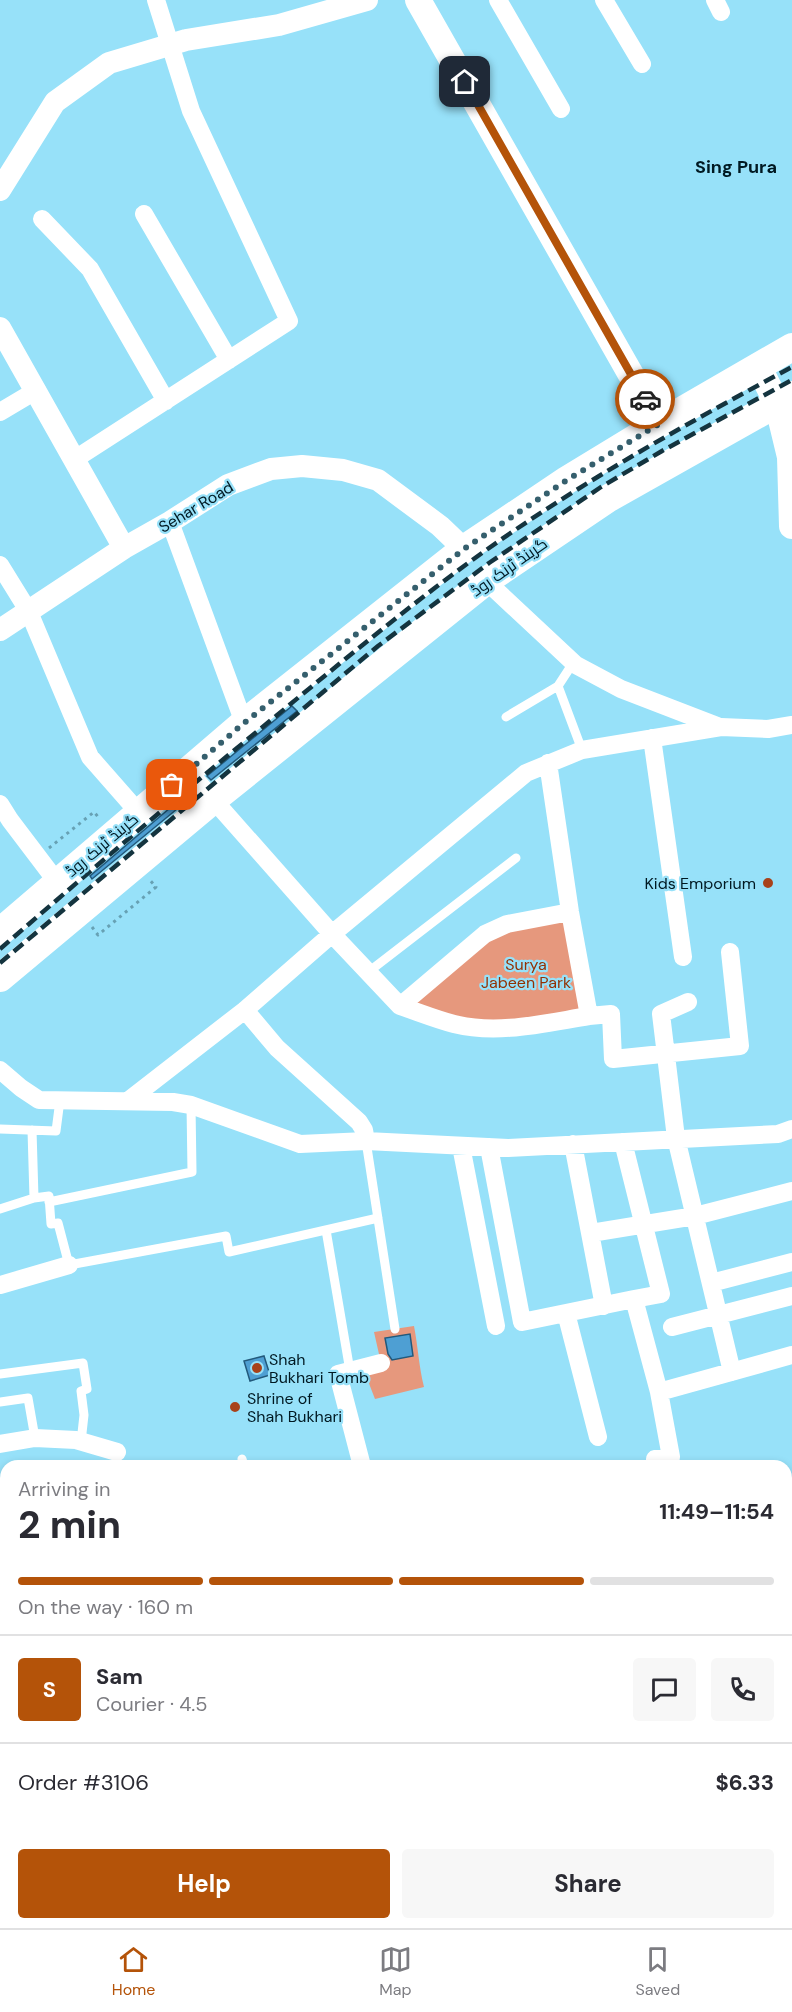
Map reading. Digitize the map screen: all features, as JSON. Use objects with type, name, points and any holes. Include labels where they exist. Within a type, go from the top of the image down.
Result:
[{"type":"main road","points":[[418,0],[659,424]]},
{"type":"main road","name":"گرینڈ ٹرنک روڈ","points":[[0,932],[244,723],[464,549],[567,480],[792,347]]},
{"type":"main road","points":[[758,366],[784,399],[791,457],[792,526]]},
{"type":"main road","name":"گرینڈ ٹرنک روڈ","points":[[0,978],[213,800],[486,581],[609,498],[784,399]]},
{"type":"street","points":[[75,459],[289,321],[191,111],[156,0]]},
{"type":"street","points":[[0,190],[55,102],[109,63],[186,40],[279,25],[367,0]]},
{"type":"street","points":[[498,0],[561,110]]},
{"type":"street","points":[[604,0],[642,64]]},
{"type":"street","points":[[144,214],[229,360]]},
{"type":"street","points":[[42,219],[90,269],[166,401]]},
{"type":"street","points":[[0,328],[124,548]]},
{"type":"street","points":[[0,412],[37,390]]},
{"type":"street","name":"Sehar Road","points":[[0,630],[124,548],[228,486],[271,469],[302,466],[343,470],[378,480],[440,526],[464,549]]},
{"type":"street","points":[[170,522],[244,723]]},
{"type":"street","points":[[0,565],[29,612],[90,757],[140,814]]},
{"type":"street","points":[[486,581],[573,663],[621,689],[721,727]]},
{"type":"street","points":[[129,1100],[245,1010],[332,934],[526,773],[582,750],[721,727],[768,729],[792,725]]},
{"type":"street","points":[[652,738],[683,957]]},
{"type":"street","points":[[548,763],[570,912],[589,1016]]},
{"type":"street","points":[[188,771],[367,973],[400,1006],[455,1024],[481,1027],[518,1028],[611,1014],[613,1059],[740,1046],[729,952]]},
{"type":"street","points":[[0,804],[57,882]]},
{"type":"street","points":[[400,1006],[485,934],[507,924],[570,912]]},
{"type":"street","points":[[688,1002],[661,1014],[676,1138],[732,1372]]},
{"type":"street","points":[[245,1010],[277,1048],[359,1122],[364,1130],[366,1141]]},
{"type":"street","points":[[0,1070],[39,1100],[129,1100],[191,1105],[300,1144],[366,1141],[489,1147],[778,1134],[792,1129]]},
{"type":"street","points":[[489,1147],[522,1322],[661,1294],[622,1142]]},
{"type":"street","points":[[573,1144],[604,1306]]},
{"type":"street","points":[[461,1146],[495,1326]]},
{"type":"street","points":[[591,1233],[695,1216],[792,1191]]},
{"type":"street","points":[[711,1283],[792,1262]]},
{"type":"street","points":[[0,1285],[69,1265]]},
{"type":"street","points":[[672,1327],[792,1296]]},
{"type":"street","points":[[634,1299],[659,1392],[671,1457],[655,1460]]},
{"type":"street","points":[[566,1313],[598,1437]]},
{"type":"street","points":[[659,1392],[792,1355]]},
{"type":"street","points":[[360,1460],[338,1374],[381,1364]]},
{"type":"street","points":[[0,1444],[35,1438],[81,1442],[117,1452]]},
{"type":"lane","points":[[506,717],[558,686],[573,663]]},
{"type":"lane","points":[[558,686],[582,750]]},
{"type":"lane","points":[[367,973],[516,858]]},
{"type":"lane","points":[[0,1129],[56,1131],[60,1100]]},
{"type":"lane","points":[[49,1202],[192,1172],[191,1105]]},
{"type":"lane","points":[[32,1131],[34,1198]]},
{"type":"lane","points":[[366,1141],[395,1329]]},
{"type":"lane","points":[[0,1209],[34,1198],[49,1197],[51,1224],[58,1223],[69,1265],[226,1236],[229,1252],[378,1218]]},
{"type":"lane","points":[[326,1230],[350,1371]]},
{"type":"lane","points":[[0,1374],[83,1363],[87,1389],[81,1391],[84,1415],[81,1442]]},
{"type":"lane","points":[[0,1402],[28,1398],[35,1438]]},
{"type":"path","points":[[46,851],[94,812]]},
{"type":"path","points":[[109,926],[156,887],[147,877]]},
{"type":"green space","name":"Surya Jabeen Park","points":[[570,912],[589,1016],[518,1028],[400,1006],[485,934]]},
{"type":"green space","points":[[414,1326],[424,1387],[375,1399],[363,1368],[381,1363],[374,1332]]},
{"type":"building","points":[[292,706],[297,711],[211,780],[207,776]]},
{"type":"building","points":[[190,791],[194,795],[92,879],[90,876]]},
{"type":"building","points":[[410,1334],[413,1356],[392,1360],[388,1354],[385,1338]]},
{"type":"building","name":"Shah Bukhari Tomb","points":[[264,1356],[270,1375],[250,1381],[244,1361]]},
{"type":"railway","points":[[0,949],[241,745],[456,572],[519,527],[595,478],[792,367]]},
{"type":"railway","points":[[0,963],[378,646],[489,563],[601,487],[792,380]]},
{"type":"way so far","points":[[172,785],[244,723],[464,549],[567,480],[659,424],[645,399]]},
{"type":"place","name":"Kids Emporium","points":[[768,883]]},
{"type":"place","name":"Shah Bukhari Tomb","points":[[257,1368]]},
{"type":"place","name":"Shrine of Shah Bukhari","points":[[235,1407]]},
{"type":"district","name":"Sing Pura","points":[[736,167]]},
{"type":"route","points":[[465,82],[645,399]]}]
